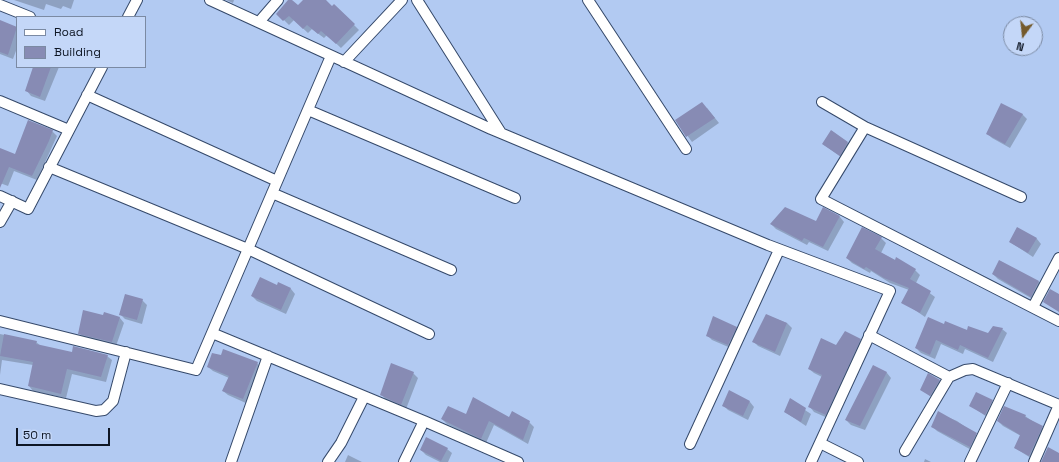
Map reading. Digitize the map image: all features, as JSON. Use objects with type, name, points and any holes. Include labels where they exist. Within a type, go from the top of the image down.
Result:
[{"type":"street","points":[[129,16],[137,0]]},
{"type":"street","points":[[210,0],[501,133],[779,250],[890,291],[811,462]]},
{"type":"street","points":[[259,22],[278,0]]},
{"type":"street","points":[[344,62],[402,0]]},
{"type":"street","points":[[417,0],[501,133]]},
{"type":"street","points":[[588,0],[686,149]]},
{"type":"street","points":[[0,5],[28,16]]},
{"type":"street","points":[[0,321],[196,370],[331,56]]},
{"type":"street","points":[[0,196],[28,208],[101,68]]},
{"type":"street","points":[[87,95],[277,182]]},
{"type":"street","points":[[0,101],[69,130]]},
{"type":"street","points":[[822,102],[865,127],[1021,196]]},
{"type":"street","points":[[308,110],[515,198]]},
{"type":"street","points":[[865,127],[822,199],[1059,321]]},
{"type":"street","points":[[50,167],[248,249],[429,334]]},
{"type":"street","points":[[272,193],[451,270]]},
{"type":"street","points":[[0,222],[12,202]]},
{"type":"street","points":[[690,444],[779,250]]},
{"type":"street","points":[[1032,306],[1059,258]]},
{"type":"street","points":[[212,333],[424,421],[518,462]]},
{"type":"street","points":[[870,335],[949,377]]},
{"type":"street","points":[[0,389],[96,411],[104,410],[113,401],[126,352]]},
{"type":"street","points":[[231,462],[268,356]]},
{"type":"street","points":[[905,451],[949,377],[965,370],[974,369],[1059,405],[1034,462]]},
{"type":"street","points":[[970,462],[1008,383]]},
{"type":"street","points":[[328,462],[341,443],[364,396]]},
{"type":"street","points":[[404,462],[424,421]]},
{"type":"street","points":[[820,444],[858,462]]},
{"type":"building","points":[[288,0],[292,0],[298,5],[303,0],[326,0],[332,6],[334,4],[355,24],[336,44],[321,31],[318,34],[307,25],[303,29],[289,16],[283,21],[276,14]]},
{"type":"building","points":[[0,20],[16,27],[16,30],[8,55],[0,52]]},
{"type":"building","points":[[33,68],[51,68],[40,97],[25,91]]},
{"type":"building","points":[[702,102],[715,118],[686,137],[675,120]]},
{"type":"building","points":[[1001,103],[1023,114],[1005,144],[986,134]]},
{"type":"building","points":[[28,120],[53,130],[49,141],[32,176],[9,167],[0,188],[0,148],[15,154]]},
{"type":"building","points":[[831,130],[848,142],[840,156],[822,144]]},
{"type":"building","points":[[785,207],[816,221],[823,207],[840,216],[823,247],[804,238],[802,241],[770,224]]},
{"type":"building","points":[[862,227],[882,237],[875,249],[895,260],[896,257],[916,269],[910,279],[931,291],[920,313],[901,303],[909,288],[884,278],[866,267],[864,269],[846,258]]},
{"type":"building","points":[[1017,227],[1037,238],[1028,253],[1009,242]]},
{"type":"building","points":[[999,260],[1039,281],[1031,297],[992,274]]},
{"type":"building","points":[[260,277],[277,285],[278,282],[291,288],[281,310],[251,296]]},
{"type":"building","points":[[1050,289],[1059,294],[1059,312],[1043,302]]},
{"type":"building","points":[[125,294],[143,299],[137,320],[119,315]]},
{"type":"building","points":[[83,310],[103,315],[104,312],[120,317],[112,342],[78,334]]},
{"type":"building","points":[[766,314],[787,323],[775,352],[752,342]]},
{"type":"building","points":[[713,316],[737,327],[728,345],[706,336]]},
{"type":"building","points":[[928,317],[944,324],[945,321],[967,330],[968,326],[988,333],[993,326],[1003,328],[988,358],[960,345],[958,350],[936,340],[930,355],[915,348]]},
{"type":"building","points":[[845,331],[861,339],[826,415],[808,407],[822,375],[808,369],[821,338],[836,345]]},
{"type":"building","points":[[4,334],[37,341],[36,344],[72,352],[73,346],[108,355],[101,377],[67,369],[61,394],[28,386],[33,362],[0,356]]},
{"type":"building","points":[[223,349],[258,362],[243,399],[222,391],[229,376],[207,367],[212,353],[221,355]]},
{"type":"building","points":[[391,363],[414,372],[401,405],[380,395]]},
{"type":"building","points":[[873,365],[887,372],[860,426],[845,420]]},
{"type":"building","points":[[928,373],[940,380],[930,396],[920,390]]},
{"type":"building","points":[[729,390],[750,401],[743,416],[722,406]]},
{"type":"building","points":[[976,392],[993,400],[985,415],[969,406]]},
{"type":"building","points":[[473,397],[509,417],[512,411],[530,421],[523,440],[489,421],[481,439],[441,419],[448,406],[466,414]]},
{"type":"building","points":[[790,398],[806,408],[801,422],[784,412]]},
{"type":"building","points":[[1004,406],[1026,415],[1025,417],[1043,426],[1029,456],[1014,448],[1020,435],[997,421]]},
{"type":"building","points":[[938,411],[977,433],[970,447],[931,427]]},
{"type":"building","points":[[426,437],[448,448],[441,461],[420,450]]},
{"type":"building","points":[[1048,447],[1059,453],[1059,462],[1041,462]]}]
